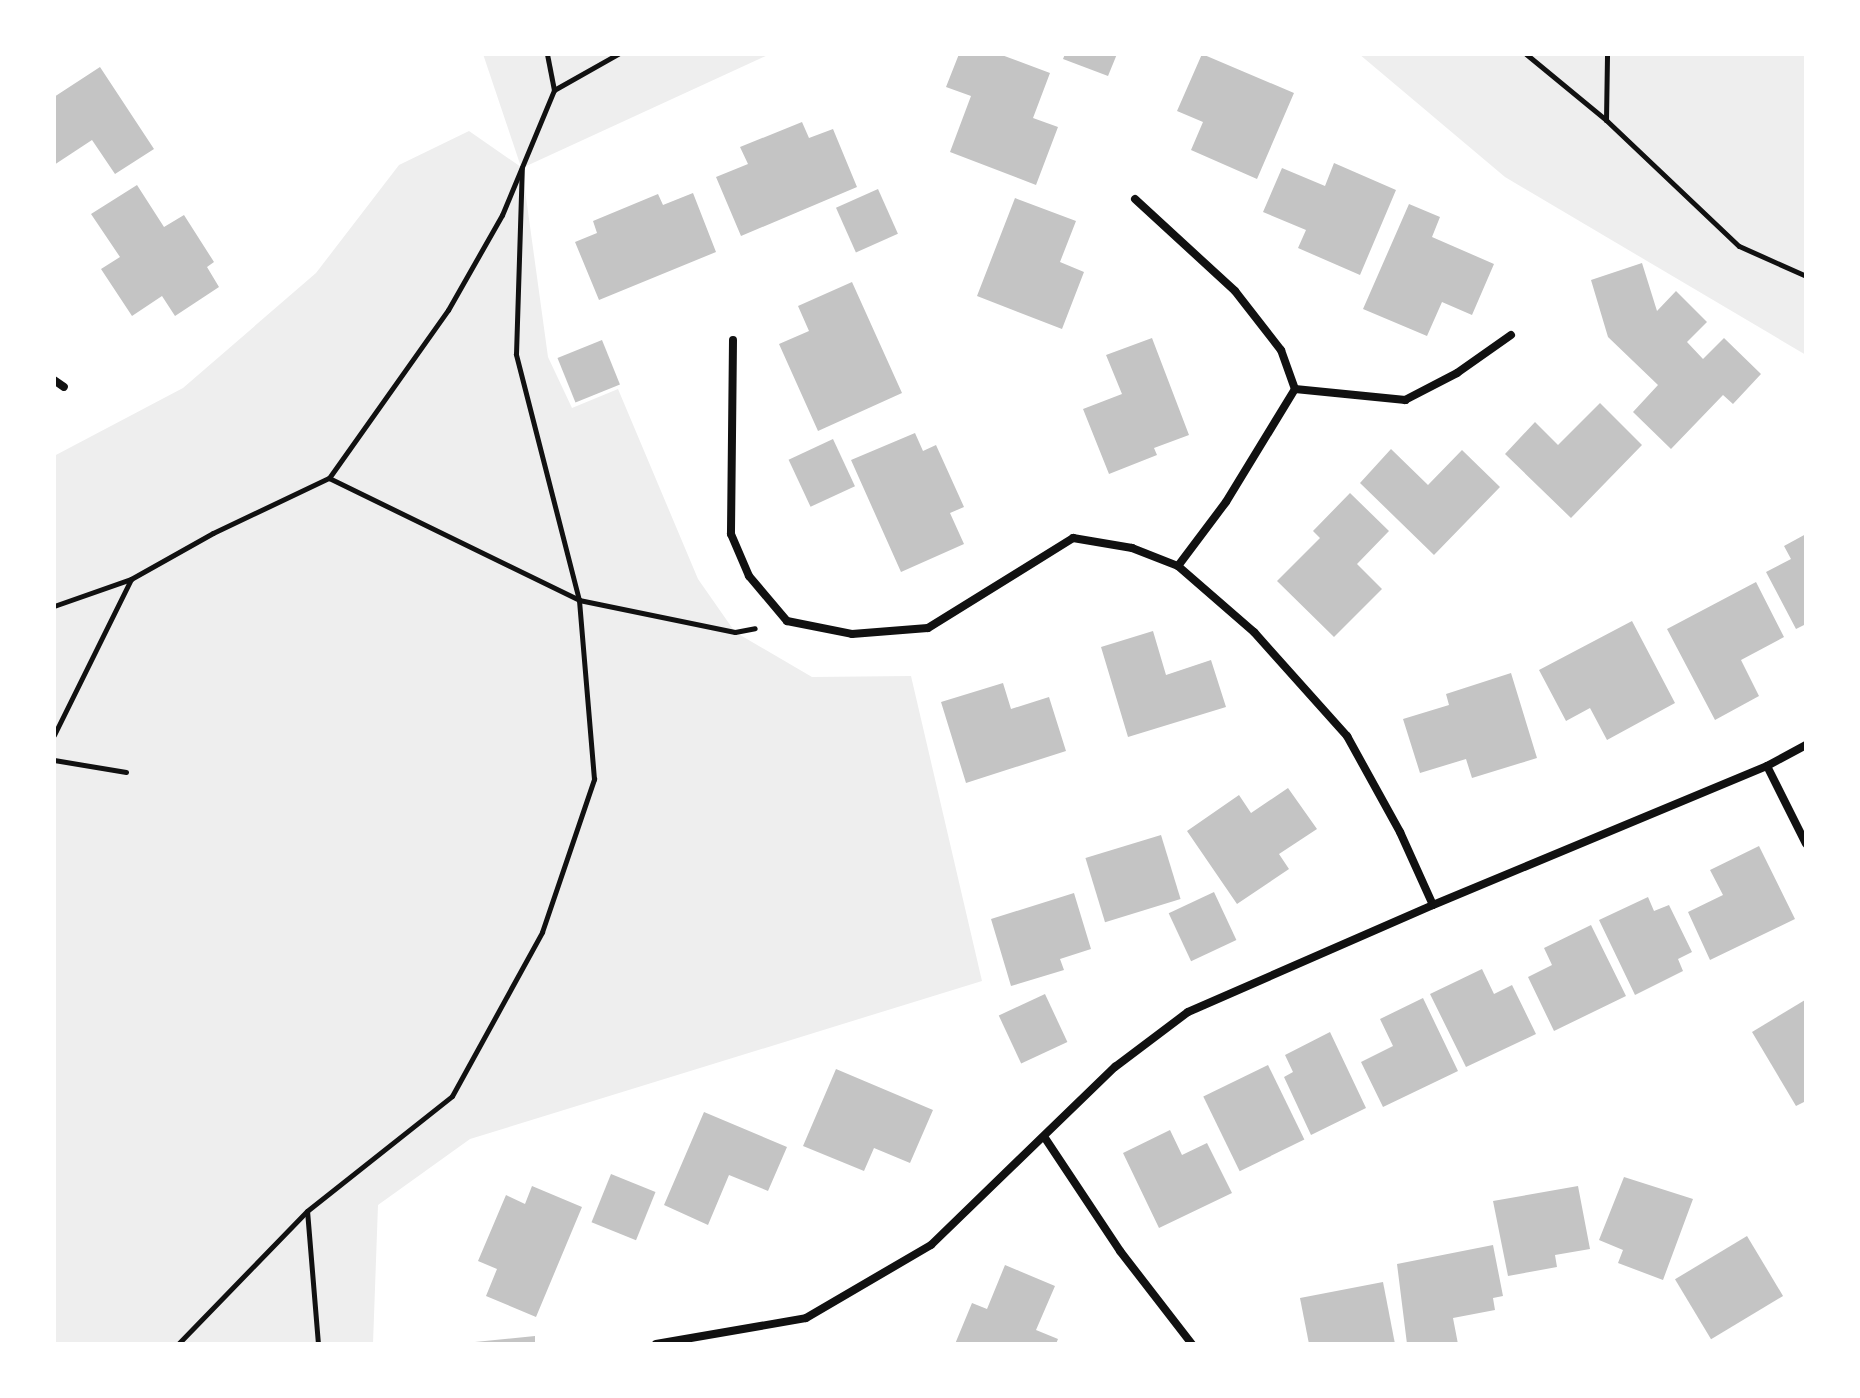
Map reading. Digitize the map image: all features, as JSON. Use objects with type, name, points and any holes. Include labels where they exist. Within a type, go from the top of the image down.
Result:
[{"type":"street","points":[[1135,199],[1235,291],[1281,350],[1295,389]]},
{"type":"street","points":[[1295,389],[1405,400],[1457,373],[1511,335]]},
{"type":"street","points":[[733,340],[731,534],[749,576],[787,621],[852,634],[928,628],[1073,538],[1132,548],[1178,566],[1254,632],[1347,736],[1400,832],[1433,905]]},
{"type":"street","points":[[54,380],[64,387]]},
{"type":"street","points":[[1178,566],[1226,502],[1295,389]]},
{"type":"street","points":[[656,1344],[806,1318],[931,1245],[1115,1067],[1188,1012],[1433,905],[1767,766],[1806,745]]},
{"type":"street","points":[[1767,766],[1806,844]]},
{"type":"street","points":[[1045,1138],[1120,1251],[1192,1344]]},
{"type":"path","points":[[54,606],[131,579],[213,533],[329,478],[448,310],[502,215],[554,90],[547,54]]},
{"type":"path","points":[[554,90],[618,54]]},
{"type":"path","points":[[1526,54],[1606,120],[1739,246],[1806,276]]},
{"type":"path","points":[[1606,120],[1607,54]]},
{"type":"path","points":[[178,1344],[307,1211],[452,1096],[542,932],[594,779],[579,600],[516,354],[522,168]]},
{"type":"path","points":[[329,478],[579,600],[735,632],[787,621]]},
{"type":"path","points":[[54,735],[131,579]]},
{"type":"path","points":[[54,760],[126,772]]},
{"type":"path","points":[[307,1211],[318,1344]]},
{"type":"shaded area","points":[[483,54],[770,54],[522,168],[548,357],[572,408],[618,389],[698,579],[735,632],[812,677],[911,676],[982,981],[470,1139],[378,1205],[373,1344],[54,1344],[54,456],[183,388],[316,273],[399,165],[469,131],[521,167]]},
{"type":"shaded area","points":[[1359,54],[1806,54],[1806,355],[1505,177]]},
{"type":"building","points":[[959,54],[999,54],[1050,73],[1033,118],[1058,127],[1036,185],[950,152],[971,96],[946,87]]},
{"type":"building","points":[[1065,54],[1117,54],[1108,76],[1063,59]]},
{"type":"building","points":[[1202,54],[1294,93],[1257,179],[1191,150],[1203,122],[1177,111]]},
{"type":"building","points":[[100,67],[154,149],[115,174],[92,140],[54,165],[54,97]]},
{"type":"building","points":[[802,122],[809,138],[833,129],[857,187],[741,236],[716,177],[748,164],[740,147]]},
{"type":"building","points":[[1334,163],[1396,190],[1360,275],[1298,248],[1306,230],[1263,212],[1282,168],[1325,186]]},
{"type":"building","points":[[137,185],[164,227],[184,215],[214,262],[207,267],[219,287],[175,316],[162,296],[132,316],[101,269],[120,257],[91,214]]},
{"type":"building","points":[[878,189],[898,234],[856,252],[836,208]]},
{"type":"building","points":[[693,193],[716,252],[599,300],[575,242],[597,233],[593,221],[658,194],[663,205]]},
{"type":"building","points":[[1015,198],[1076,221],[1060,262],[1084,272],[1062,329],[977,296]]},
{"type":"building","points":[[1409,204],[1440,217],[1432,237],[1494,264],[1472,315],[1442,302],[1427,336],[1363,309]]},
{"type":"building","points":[[1642,263],[1657,311],[1676,291],[1707,322],[1687,342],[1703,359],[1724,338],[1761,374],[1733,404],[1723,395],[1671,449],[1633,412],[1658,385],[1608,337],[1591,280]]},
{"type":"building","points":[[852,282],[902,393],[818,431],[779,344],[809,331],[798,306]]},
{"type":"building","points":[[1152,338],[1189,435],[1154,448],[1157,455],[1109,474],[1083,409],[1122,394],[1106,355]]},
{"type":"building","points":[[602,340],[620,385],[575,402],[557,358]]},
{"type":"building","points":[[1600,403],[1642,445],[1571,518],[1505,454],[1535,422],[1558,445]]},
{"type":"building","points":[[915,433],[923,451],[936,445],[964,507],[950,513],[964,544],[901,572],[851,460]]},
{"type":"building","points":[[833,439],[855,486],[811,507],[789,460]]},
{"type":"building","points":[[1391,449],[1428,485],[1462,450],[1500,487],[1434,555],[1360,483]]},
{"type":"building","points":[[1350,493],[1389,531],[1357,564],[1382,589],[1334,637],[1277,581],[1320,538],[1313,531]]},
{"type":"building","points":[[1806,534],[1806,624],[1796,629],[1766,572],[1791,559],[1784,546]]},
{"type":"building","points":[[1756,582],[1784,637],[1741,660],[1759,696],[1715,720],[1667,629]]},
{"type":"building","points":[[1632,621],[1675,703],[1607,740],[1590,708],[1566,721],[1539,670]]},
{"type":"building","points":[[1153,631],[1166,675],[1211,660],[1226,707],[1128,737],[1101,647]]},
{"type":"building","points":[[1511,673],[1537,758],[1472,778],[1466,759],[1420,773],[1403,719],[1449,705],[1446,694]]},
{"type":"building","points":[[1003,683],[1011,709],[1049,697],[1066,751],[966,783],[941,702]]},
{"type":"building","points":[[1288,788],[1317,829],[1279,854],[1289,869],[1237,904],[1187,831],[1239,795],[1251,813]]},
{"type":"building","points":[[1161,835],[1181,899],[1105,922],[1085,858]]},
{"type":"building","points":[[1759,846],[1795,919],[1710,960],[1688,912],[1723,895],[1710,870]]},
{"type":"building","points":[[1214,892],[1236,940],[1191,961],[1169,913]]},
{"type":"building","points":[[1074,893],[1091,949],[1060,959],[1064,970],[1011,986],[991,919]]},
{"type":"building","points":[[1648,897],[1654,911],[1669,905],[1692,952],[1678,959],[1683,971],[1635,995],[1599,920]]},
{"type":"building","points":[[1591,925],[1626,996],[1554,1031],[1528,977],[1552,965],[1544,948]]},
{"type":"building","points":[[1482,969],[1494,994],[1512,985],[1536,1034],[1466,1067],[1430,994]]},
{"type":"building","points":[[1045,994],[1067,1042],[1021,1064],[999,1016]]},
{"type":"building","points":[[1423,998],[1458,1071],[1383,1107],[1361,1062],[1393,1046],[1380,1019]]},
{"type":"building","points":[[1805,1000],[1806,1101],[1796,1106],[1752,1032]]},
{"type":"building","points":[[1330,1032],[1366,1108],[1311,1135],[1284,1077],[1293,1072],[1285,1055]]},
{"type":"building","points":[[1268,1065],[1304,1140],[1240,1171],[1203,1097]]},
{"type":"building","points":[[836,1069],[933,1110],[910,1163],[874,1148],[864,1171],[803,1146]]},
{"type":"building","points":[[704,1112],[787,1147],[768,1191],[729,1175],[708,1225],[664,1205]]},
{"type":"building","points":[[1170,1130],[1182,1155],[1207,1143],[1232,1193],[1159,1228],[1123,1153]]},
{"type":"building","points":[[611,1174],[656,1192],[636,1240],[592,1222]]},
{"type":"building","points":[[1624,1177],[1693,1199],[1663,1280],[1618,1263],[1623,1250],[1599,1240]]},
{"type":"building","points":[[532,1186],[582,1207],[536,1317],[486,1296],[497,1269],[478,1261],[506,1195],[525,1204]]},
{"type":"building","points":[[1578,1186],[1590,1249],[1555,1255],[1557,1267],[1508,1276],[1493,1201]]},
{"type":"building","points":[[1747,1236],[1783,1296],[1711,1339],[1675,1279]]},
{"type":"building","points":[[1493,1245],[1503,1296],[1493,1298],[1495,1310],[1453,1318],[1458,1344],[1407,1344],[1397,1264]]},
{"type":"building","points":[[1005,1265],[1055,1286],[1036,1330],[1058,1339],[1056,1344],[955,1344],[972,1303],[987,1309]]},
{"type":"building","points":[[1383,1282],[1395,1344],[1309,1344],[1300,1298]]},
{"type":"building","points":[[535,1336],[535,1344],[475,1344],[475,1342]]}]
